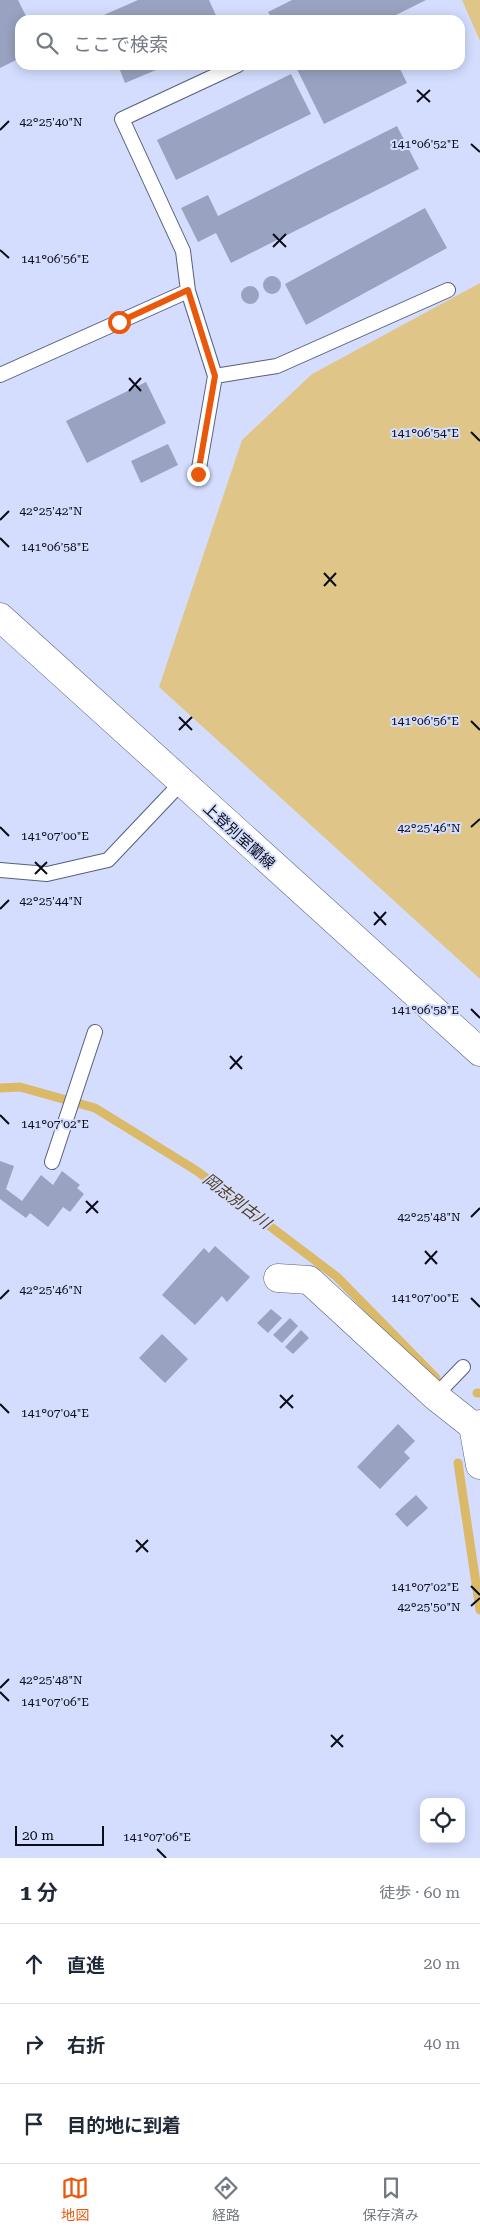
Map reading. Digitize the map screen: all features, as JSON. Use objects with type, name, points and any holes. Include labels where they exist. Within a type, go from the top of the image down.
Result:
[{"type":"main road","name":"上登別室蘭線","points":[[0,617],[480,1052]]},
{"type":"main road","points":[[278,1278],[309,1280],[435,1396],[477,1425],[480,1465]]},
{"type":"lane","points":[[198,474],[215,376],[188,290],[183,251],[122,119],[227,70]]},
{"type":"lane","points":[[0,375],[188,290]]},
{"type":"lane","points":[[215,376],[277,366],[448,290]]},
{"type":"lane","points":[[0,870],[48,874],[108,860],[181,783]]},
{"type":"lane","points":[[52,1162],[95,1032]]},
{"type":"lane","points":[[435,1396],[462,1367]]},
{"type":"shaded area","points":[[462,0],[480,0],[480,41]]},
{"type":"shaded area","points":[[480,283],[480,979],[159,687],[242,440],[312,374]]},
{"type":"building","points":[[0,0],[18,0],[26,15],[15,15],[15,60],[0,68]]},
{"type":"building","points":[[138,0],[209,0],[216,15],[104,15]]},
{"type":"building","points":[[292,0],[426,0],[396,15],[270,15],[268,12]]},
{"type":"building","points":[[120,70],[156,70],[125,83]]},
{"type":"building","points":[[297,70],[400,70],[407,83],[324,124]]},
{"type":"building","points":[[291,74],[311,114],[176,180],[157,140]]},
{"type":"building","points":[[397,126],[419,169],[231,263],[216,233],[198,242],[181,208],[208,195],[218,216]]},
{"type":"building","points":[[425,208],[447,248],[306,325],[285,284]]},
{"type":"building","points":[[268,276],[276,276],[281,281],[279,292],[268,294],[263,289],[263,281]]},
{"type":"building","points":[[246,286],[254,286],[259,291],[257,302],[246,304],[241,299],[241,291]]},
{"type":"building","points":[[146,382],[166,423],[87,463],[66,421]]},
{"type":"building","points":[[168,444],[178,465],[141,483],[131,461]]},
{"type":"building","points":[[0,1161],[14,1166],[6,1189],[22,1201],[41,1175],[53,1185],[62,1171],[80,1185],[77,1188],[84,1194],[70,1212],[63,1207],[48,1227],[30,1213],[26,1218],[0,1199]]},
{"type":"building","points":[[215,1246],[250,1277],[227,1302],[222,1296],[195,1325],[162,1295],[204,1248],[209,1253]]},
{"type":"building","points":[[271,1309],[282,1318],[268,1333],[257,1323]]},
{"type":"building","points":[[290,1318],[298,1326],[282,1343],[273,1335]]},
{"type":"building","points":[[301,1330],[309,1338],[293,1354],[285,1347]]},
{"type":"building","points":[[162,1334],[188,1359],[165,1383],[139,1358]]},
{"type":"building","points":[[398,1424],[415,1441],[404,1452],[410,1458],[380,1489],[357,1467]]},
{"type":"building","points":[[416,1495],[428,1508],[407,1527],[395,1514]]},
{"type":"waterway","name":"岡志別古川","points":[[0,1088],[20,1087],[95,1108],[197,1171],[337,1277],[436,1378]]},
{"type":"waterway","name":"岡志別古川","points":[[458,1463],[480,1610]]},
{"type":"route","points":[[119,322],[188,290],[215,376],[198,474]]}]
